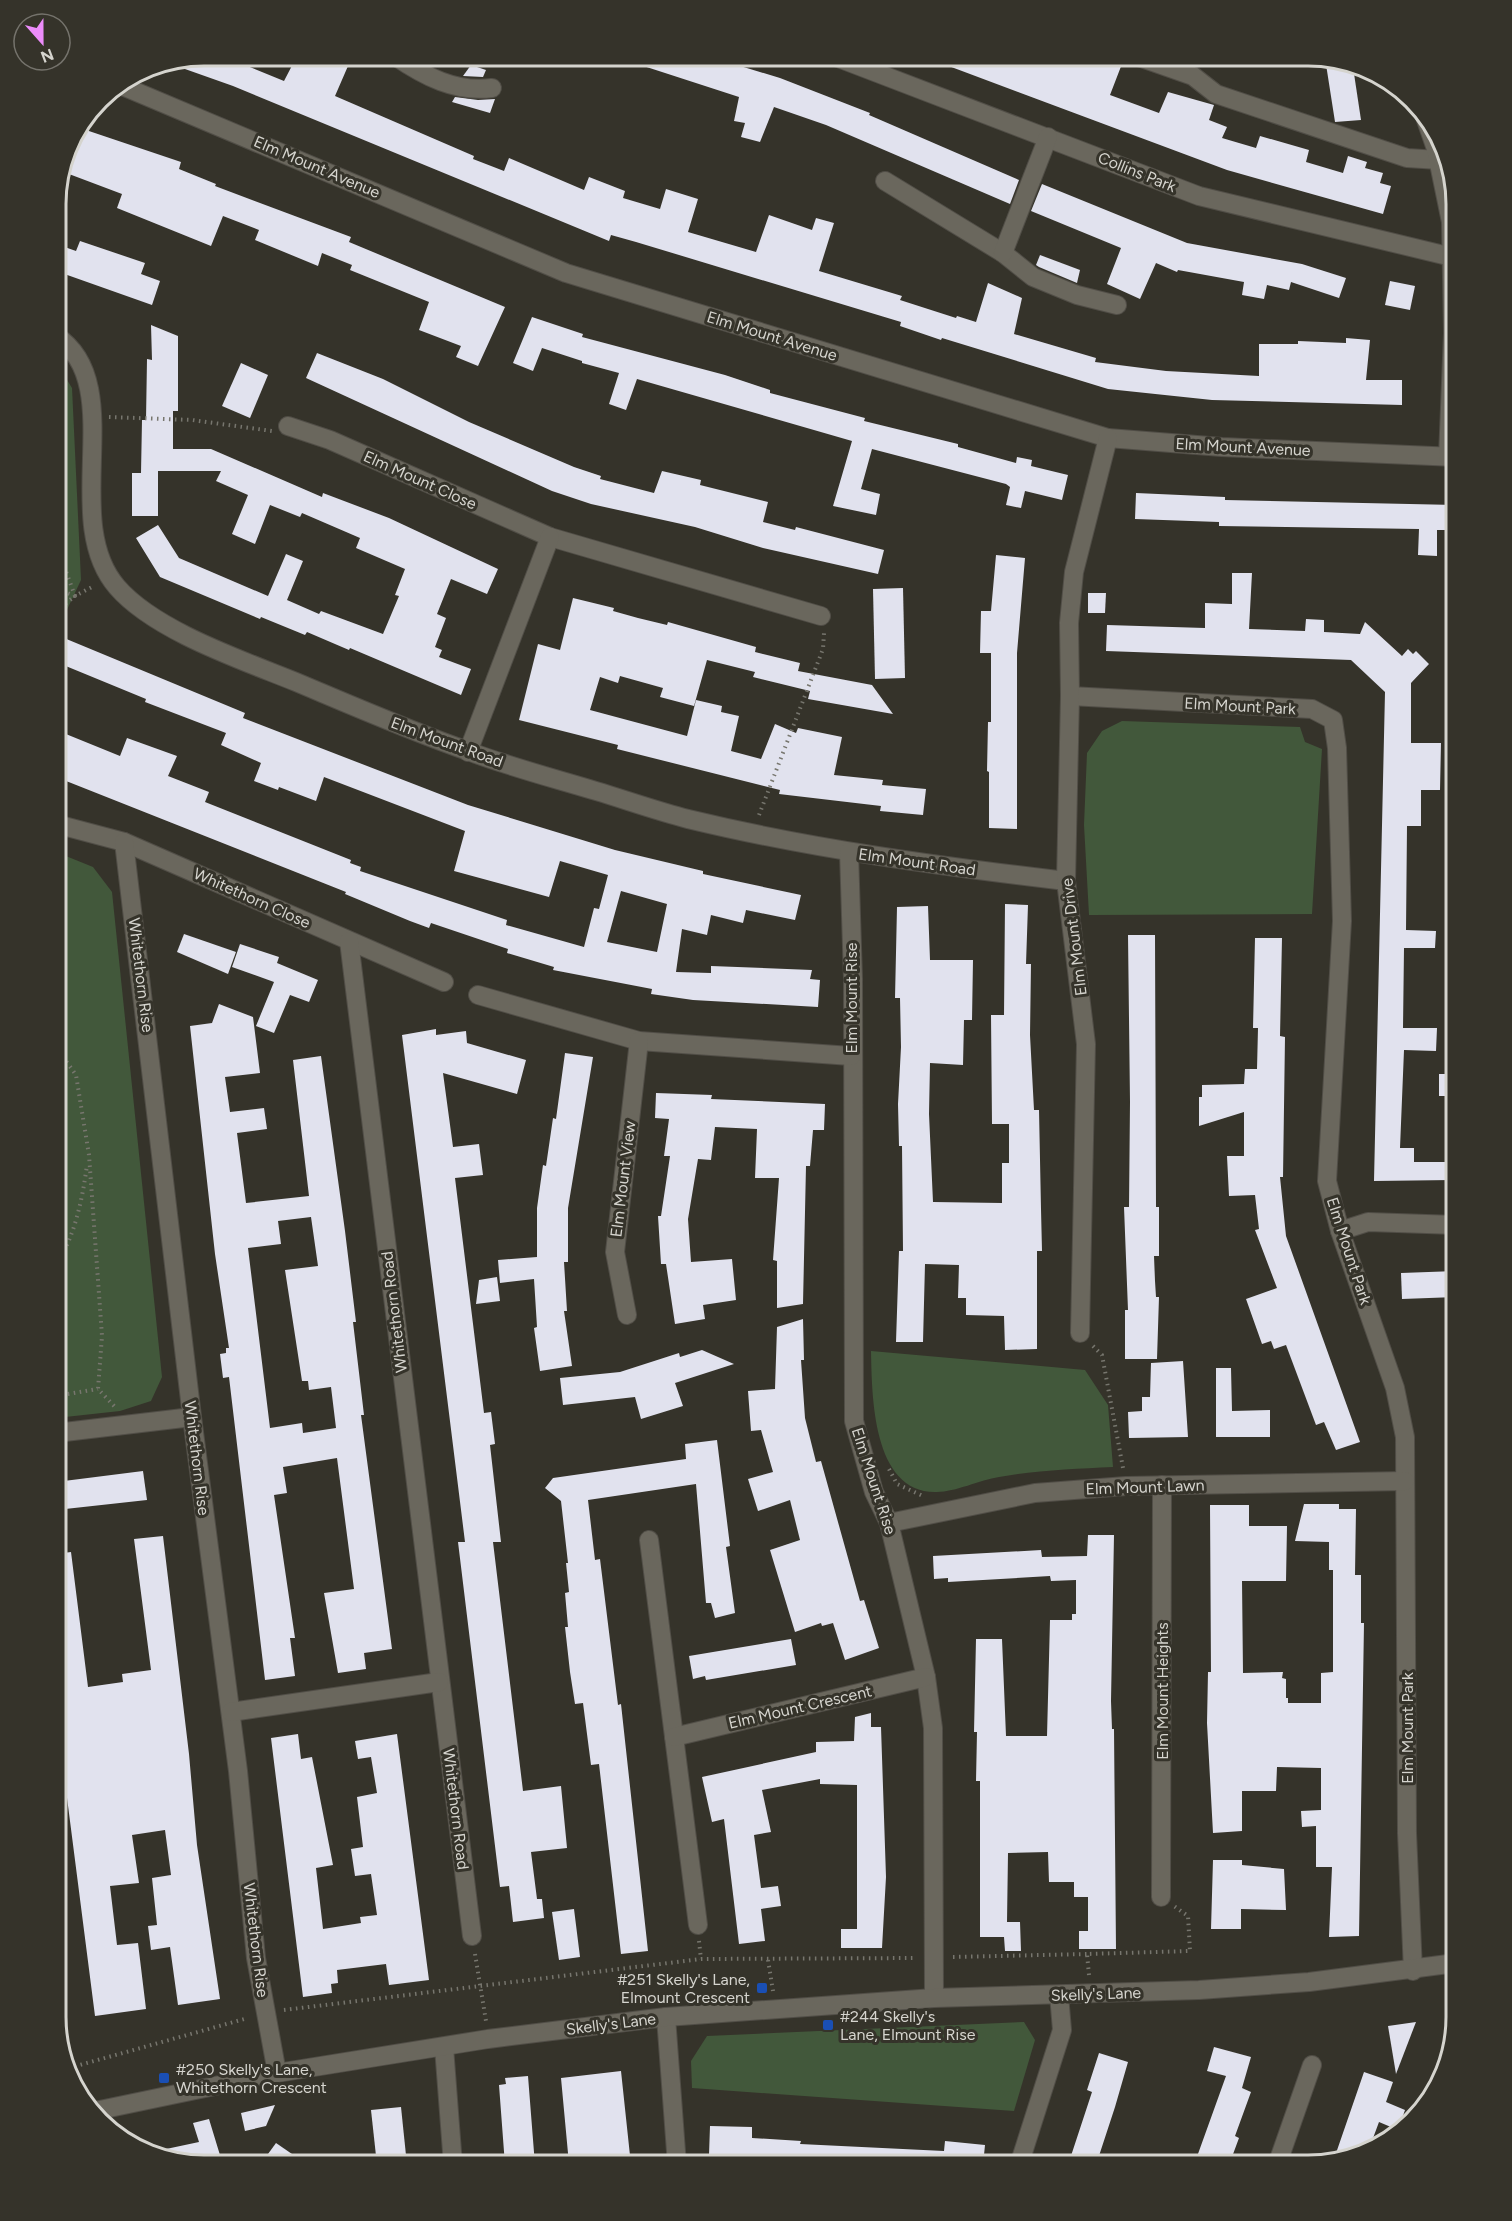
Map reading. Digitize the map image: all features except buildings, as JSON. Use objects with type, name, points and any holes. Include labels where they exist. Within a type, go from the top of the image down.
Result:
[{"type":"street","points":[[410,66],[423,75],[451,85],[492,88]]},
{"type":"street","name":"Collins Park","points":[[860,66],[1199,196],[1446,256]]},
{"type":"street","points":[[1164,66],[1193,76],[1216,94],[1407,158],[1438,160]]},
{"type":"street","name":"Elm Mount Avenue","points":[[128,88],[566,273],[1108,438],[1222,447],[1446,457]]},
{"type":"street","points":[[1003,253],[1048,137]]},
{"type":"street","points":[[1440,165],[1445,193]]},
{"type":"street","points":[[885,182],[1003,253],[1034,277],[1077,295],[1117,306]]},
{"type":"street","name":"Elm Mount Road","points":[[66,343],[78,358],[88,383],[91,417],[90,516],[95,549],[116,586],[153,618],[218,650],[468,752],[686,818],[849,852],[1066,881]]},
{"type":"street","name":"Elm Mount Close","points":[[288,426],[330,440],[550,537],[821,616]]},
{"type":"street","name":"Elm Mount Drive","points":[[1080,1333],[1086,1044],[1066,881],[1070,696],[1069,623],[1074,572],[1108,438]]},
{"type":"street","points":[[468,752],[550,537]]},
{"type":"street","name":"Elm Mount Park","points":[[1070,696],[1312,709],[1332,720],[1337,748],[1342,921],[1327,1181],[1340,1231],[1395,1388],[1406,1437],[1407,1833],[1413,1971]]},
{"type":"street","name":"Whitethorn Close","points":[[66,827],[124,842],[444,982]]},
{"type":"street","name":"Whitethorn Rise","points":[[124,842],[192,1417],[231,1712],[256,1958],[277,2073]]},
{"type":"street","name":"Elm Mount Rise","points":[[849,852],[853,979],[851,1056],[854,1421],[874,1492],[889,1523],[926,1677],[933,1728],[934,1998]]},
{"type":"street","name":"Whitethorn Road","points":[[349,941],[472,1936]]},
{"type":"street","points":[[478,994],[639,1041],[851,1056]]},
{"type":"street","name":"Elm Mount View","points":[[627,1315],[615,1252],[639,1041]]},
{"type":"street","points":[[1340,1231],[1368,1222],[1446,1225]]},
{"type":"street","points":[[66,1432],[192,1417]]},
{"type":"street","name":"Elm Mount Lawn","points":[[889,1523],[1035,1493],[1162,1485],[1405,1481]]},
{"type":"street","name":"Elm Mount Heights","points":[[1161,1897],[1162,1485]]},
{"type":"street","points":[[649,1540],[698,1925]]},
{"type":"street","name":"Elm Mount Crescent","points":[[674,1737],[926,1677]]},
{"type":"street","points":[[231,1712],[439,1682]]},
{"type":"street","name":"Skelly's Lane","points":[[102,2110],[277,2073],[488,2039],[666,2017],[934,1998],[1221,1989],[1413,1971],[1446,1966]]},
{"type":"street","points":[[1022,2155],[1062,2030],[1059,1995]]},
{"type":"street","points":[[666,2017],[676,2155]]},
{"type":"street","points":[[444,2047],[452,2155]]},
{"type":"street","points":[[1281,2155],[1312,2065]]},
{"type":"path","points":[[91,417],[192,420],[275,432],[288,426]]},
{"type":"path","points":[[66,571],[75,596]]},
{"type":"path","points":[[66,603],[111,577]]},
{"type":"path","points":[[66,593],[75,596]]},
{"type":"path","points":[[753,833],[823,649],[821,616]]},
{"type":"path","points":[[66,1061],[76,1075],[89,1155],[102,1336],[98,1389],[120,1411],[120,1426]]},
{"type":"path","points":[[66,1246],[82,1202],[89,1155]]},
{"type":"path","points":[[1080,1333],[1102,1355],[1123,1471],[1113,1472]]},
{"type":"path","points":[[66,1394],[98,1389]]},
{"type":"path","points":[[885,1464],[897,1484],[924,1497]]},
{"type":"path","points":[[76,2066],[266,2013],[700,1959],[768,1960],[1190,1951],[1188,1916],[1161,1897]]},
{"type":"path","points":[[472,1936],[488,2039]]},
{"type":"path","points":[[1087,1954],[1090,1980]]},
{"type":"path","points":[[768,1960],[776,2009]]},
{"type":"green space","points":[[66,378],[72,388],[81,580],[66,612]]},
{"type":"green space","points":[[1122,721],[1300,727],[1305,742],[1322,749],[1312,914],[1089,915],[1084,825],[1087,753],[1102,731]]},
{"type":"green space","points":[[66,856],[93,867],[112,892],[162,1377],[151,1401],[120,1411],[66,1417]]},
{"type":"green space","points":[[871,1351],[1085,1370],[1108,1405],[1113,1467],[1013,1475],[937,1492],[916,1488],[899,1477],[888,1460],[880,1439],[875,1415]]},
{"type":"green space","points":[[1024,2022],[1035,2040],[1014,2111],[692,2088],[691,2061],[707,2036]]},
{"type":"place","name":"#251 Skelly's Lane, Elmount Crescent","points":[[762,1988]]},
{"type":"place","name":"#244 Skelly's Lane, Elmount Rise","points":[[828,2025]]},
{"type":"place","name":"#250 Skelly's Lane, Whitethorn Crescent","points":[[164,2078]]}]
